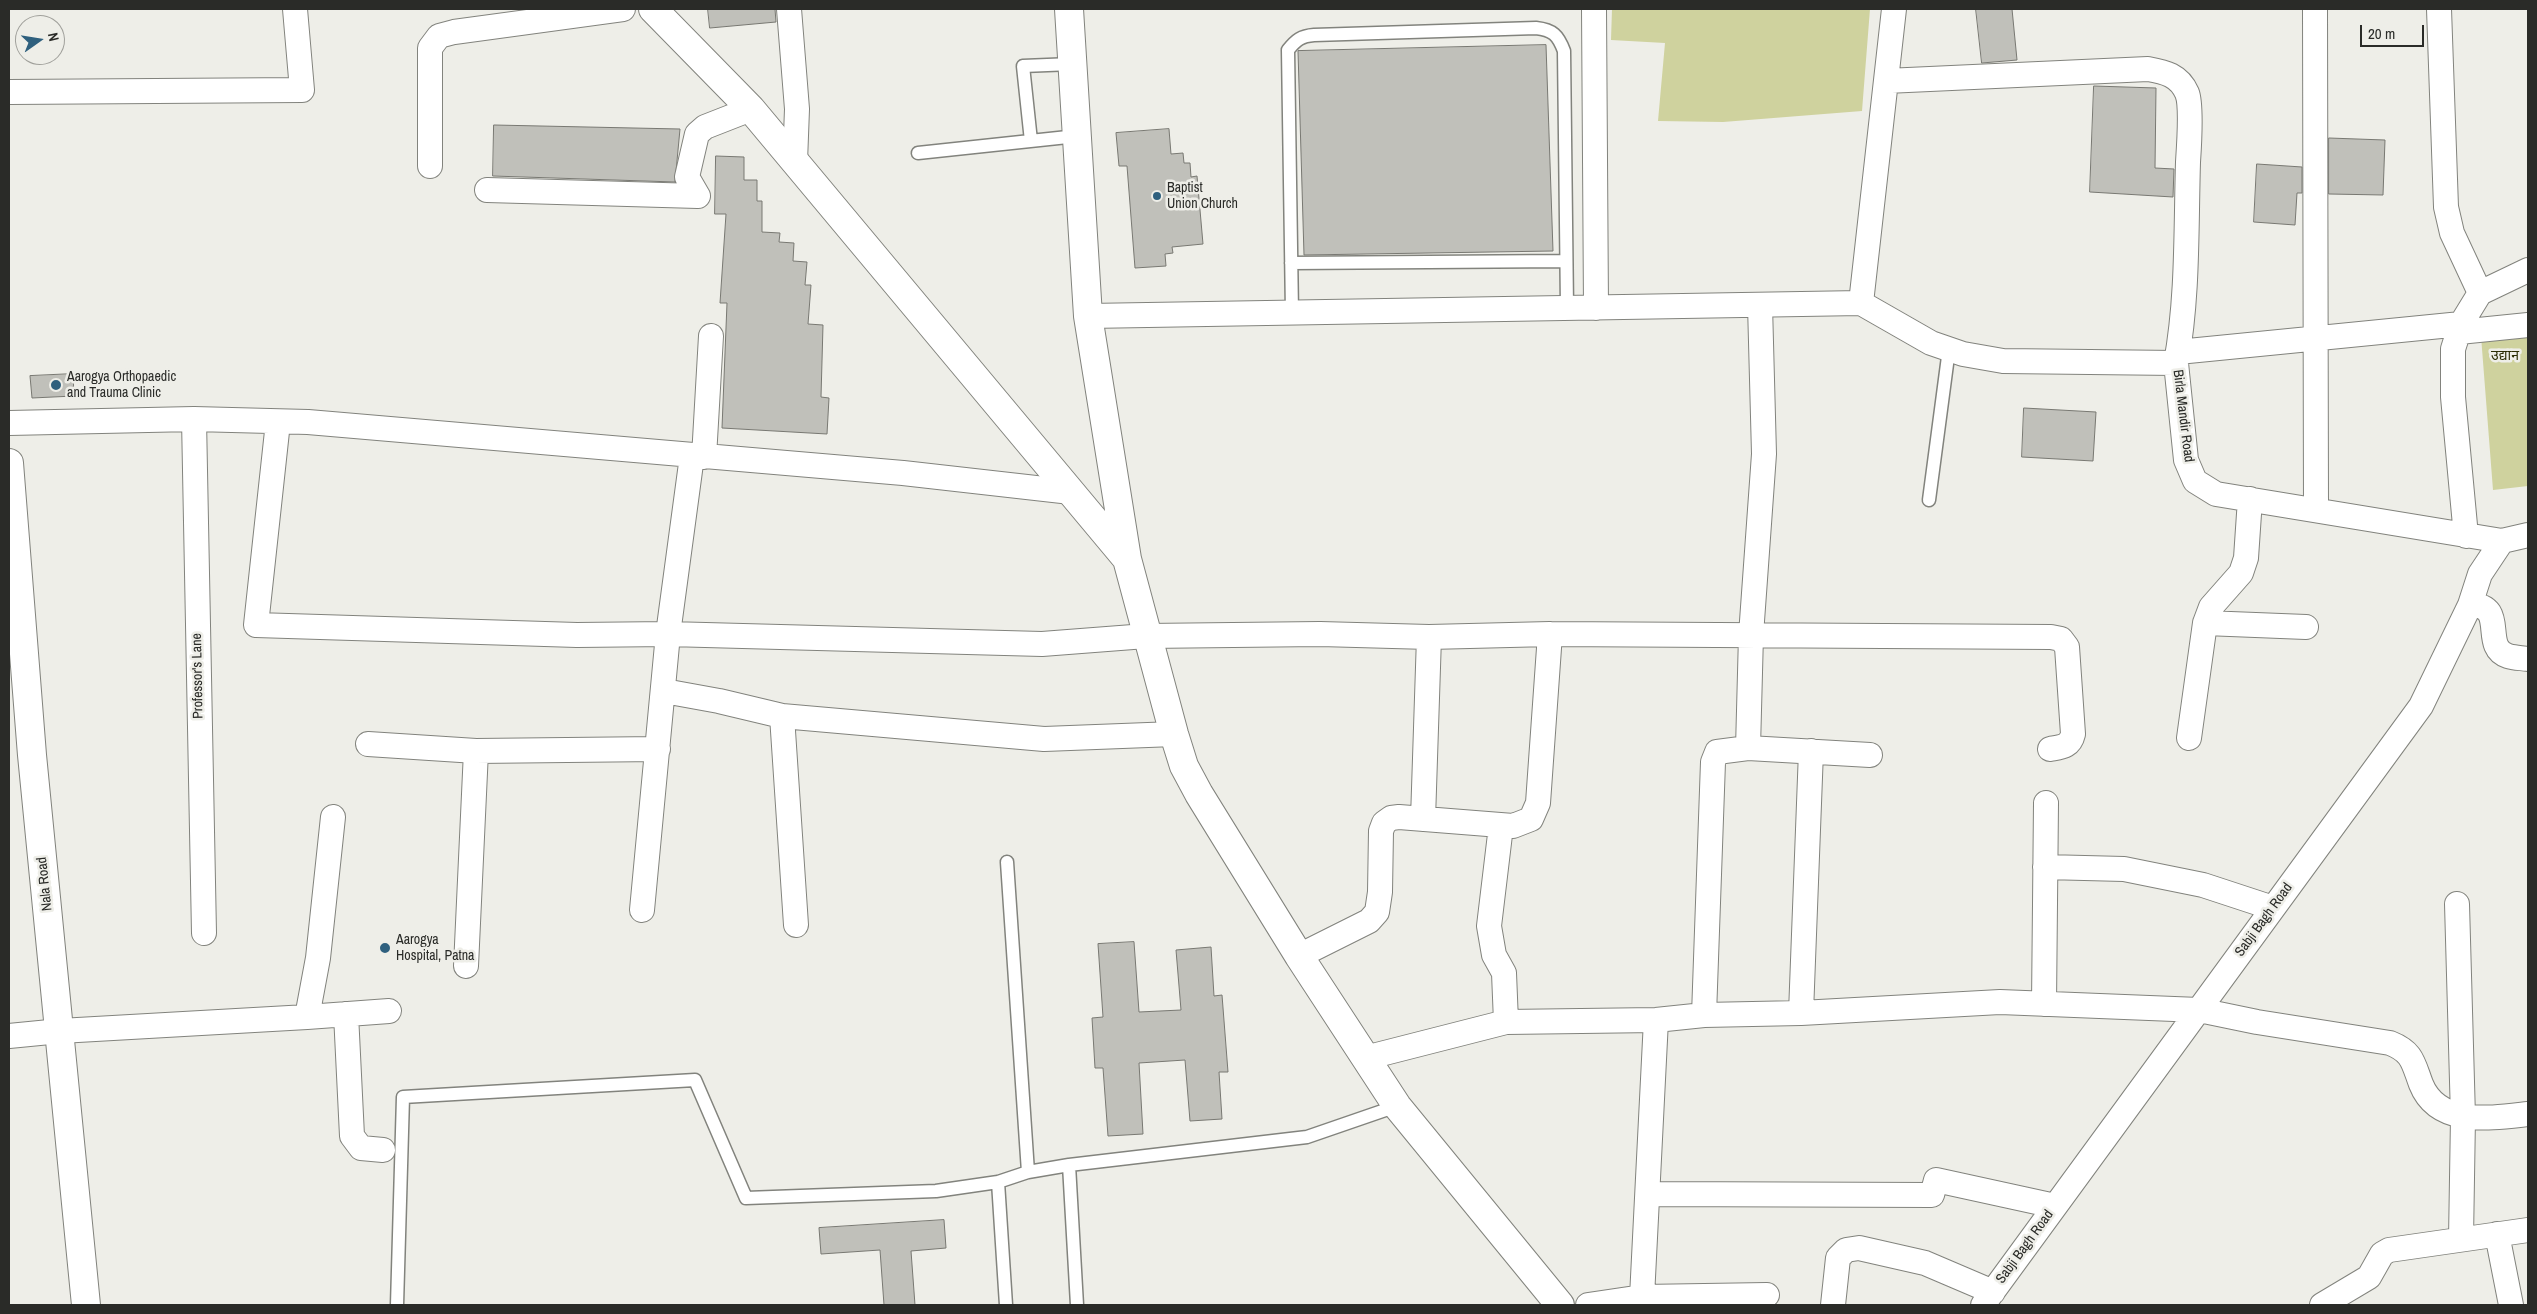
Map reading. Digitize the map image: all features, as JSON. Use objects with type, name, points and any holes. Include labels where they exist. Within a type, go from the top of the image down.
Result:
[{"type":"main road","points":[[653,9],[751,109],[1127,559]]},
{"type":"main road","points":[[1069,9],[1088,316],[1127,559],[1146,636],[1184,766],[1199,794],[1299,956],[1397,1106],[1560,1305]]},
{"type":"main road","name":"Nala Road","points":[[9,463],[32,755],[86,1305]]},
{"type":"street","points":[[9,92],[302,90],[295,9]]},
{"type":"street","points":[[430,166],[430,48],[439,36],[454,32],[623,9]]},
{"type":"street","points":[[789,9],[797,109],[795,162]]},
{"type":"street","points":[[1594,9],[1596,308]]},
{"type":"street","points":[[1088,316],[1861,303],[1894,9]]},
{"type":"street","points":[[2315,9],[2316,509]]},
{"type":"street","points":[[2439,9],[2446,207],[2452,233],[2480,293]]},
{"type":"street","points":[[1886,80],[2148,68],[2167,72],[2181,81],[2188,96],[2189,143],[2182,329],[2177,358],[2316,339],[2528,325]]},
{"type":"street","points":[[487,190],[698,196],[686,176],[697,134],[705,127],[751,109]]},
{"type":"street","points":[[2466,536],[2453,398],[2453,349],[2460,328],[2480,293],[2528,270]]},
{"type":"street","name":"Birla Mandir Road","points":[[1861,303],[1931,343],[1949,349],[2004,361],[2177,358],[2186,460],[2195,481],[2216,494],[2502,541]]},
{"type":"street","points":[[1748,748],[1751,635],[1764,454],[1760,305]]},
{"type":"street","points":[[642,910],[668,634],[698,456],[711,336]]},
{"type":"street","points":[[9,424],[194,419],[308,422],[903,473],[1071,492]]},
{"type":"street","name":"Professor's Lane","points":[[194,419],[204,933]]},
{"type":"street","points":[[278,422],[256,626],[577,635],[668,634],[1042,644],[1146,636],[1320,634],[1429,637],[1550,634],[2051,637],[2061,639],[2067,647],[2074,734],[2072,741],[2067,746],[2050,749]]},
{"type":"street","points":[[2189,738],[2205,623],[2211,607],[2241,573],[2246,558],[2250,499]]},
{"type":"street","points":[[2502,541],[2528,535]]},
{"type":"street","name":"Sabji Bagh Road","points":[[1988,1299],[2421,706],[2470,605],[2480,574],[2502,541]]},
{"type":"street","points":[[2470,605],[2481,605],[2488,610],[2492,617],[2495,644],[2499,650],[2507,656],[2528,659]]},
{"type":"street","points":[[2205,623],[2306,627]]},
{"type":"street","points":[[1299,956],[1369,921],[1376,912],[1380,892],[1382,831],[1384,823],[1391,818],[1400,817],[1501,826],[1512,826],[1531,819],[1538,803],[1550,634]]},
{"type":"street","points":[[1423,819],[1429,637]]},
{"type":"street","points":[[664,691],[782,716],[1044,739],[1174,734]]},
{"type":"street","points":[[782,716],[796,925]]},
{"type":"street","points":[[368,744],[476,751],[658,749]]},
{"type":"street","points":[[1704,1015],[1713,762],[1717,752],[1748,748],[1870,754]]},
{"type":"street","points":[[466,966],[476,751]]},
{"type":"street","points":[[1801,1014],[1811,751]]},
{"type":"street","points":[[2044,1004],[2046,803]]},
{"type":"street","points":[[307,1017],[318,958],[333,817]]},
{"type":"street","points":[[1501,826],[1489,926],[1494,955],[1504,973],[1506,1022]]},
{"type":"street","points":[[2046,867],[2124,869],[2203,885],[2273,908]]},
{"type":"street","points":[[2456,904],[2463,1117],[2461,1239]]},
{"type":"street","points":[[1365,1058],[1506,1022],[1656,1020],[1704,1015],[1801,1014],[2000,1002],[2199,1010],[2397,1045],[2404,1048],[2414,1062],[2422,1086],[2430,1100],[2443,1109],[2463,1117],[2488,1118],[2528,1114]]},
{"type":"street","points":[[9,1036],[60,1031],[389,1011]]},
{"type":"street","points":[[346,1014],[352,1136],[361,1148],[383,1150]]},
{"type":"street","points":[[1642,1298],[1656,1020]]},
{"type":"street","points":[[1648,1194],[1932,1195],[1936,1180],[2055,1206]]},
{"type":"street","points":[[2322,1305],[2369,1277],[2382,1254],[2389,1250],[2528,1230]]},
{"type":"street","points":[[2497,1234],[2511,1305]]},
{"type":"street","points":[[1833,1305],[1838,1258],[1846,1250],[1859,1248],[1925,1263],[1988,1299]]},
{"type":"street","points":[[1588,1305],[1642,1298],[1767,1295]]},
{"type":"lane","points":[[1292,313],[1288,50],[1295,41],[1304,36],[1314,35],[1536,28],[1551,30],[1559,38],[1564,51],[1567,308]]},
{"type":"lane","points":[[1030,141],[1023,66],[1072,64]]},
{"type":"lane","points":[[918,153],[1077,136]]},
{"type":"lane","points":[[1291,263],[1565,261]]},
{"type":"lane","points":[[1929,500],[1949,349]]},
{"type":"lane","points":[[1007,862],[1028,1172]]},
{"type":"lane","points":[[397,1305],[403,1097],[694,1080],[746,1198],[936,1191],[998,1182],[1028,1172],[1069,1166],[1307,1137],[1397,1106]]},
{"type":"lane","points":[[1069,1166],[1077,1305]]},
{"type":"lane","points":[[998,1182],[1006,1305]]},
{"type":"green space","points":[[1612,9],[1870,9],[1862,111],[1723,122],[1658,121],[1665,43],[1611,40]]},
{"type":"green space","name":"उद्यान","points":[[2528,330],[2528,486],[2493,490],[2481,336]]},
{"type":"building","points":[[708,9],[775,9],[776,22],[710,28]]},
{"type":"building","points":[[1976,9],[2012,9],[2017,60],[1982,63]]},
{"type":"building","points":[[1546,45],[1553,251],[1304,255],[1298,51]]},
{"type":"building","points":[[2094,86],[2156,88],[2155,168],[2174,169],[2173,197],[2090,192]]},
{"type":"building","points":[[494,125],[680,129],[675,182],[493,176]]},
{"type":"building","points":[[1169,129],[1171,154],[1183,153],[1184,163],[1190,163],[1191,177],[1197,176],[1203,244],[1172,247],[1173,253],[1165,254],[1166,266],[1135,268],[1127,166],[1119,166],[1116,133]]},
{"type":"building","points":[[2329,138],[2385,140],[2383,195],[2329,194]]},
{"type":"building","points":[[716,156],[744,157],[744,180],[757,180],[757,201],[762,201],[762,232],[780,233],[779,242],[794,243],[793,261],[807,262],[805,285],[811,285],[808,324],[823,325],[821,397],[829,398],[827,434],[722,428],[727,303],[720,303],[726,214],[715,214]]},
{"type":"building","points":[[2257,164],[2302,167],[2302,193],[2297,193],[2295,225],[2254,222]]},
{"type":"building","points":[[73,374],[74,396],[32,398],[30,376]]},
{"type":"building","points":[[2024,408],[2096,412],[2093,461],[2022,457]]},
{"type":"building","points":[[1134,942],[1139,1012],[1181,1010],[1176,950],[1211,947],[1214,996],[1222,995],[1228,1072],[1219,1072],[1222,1119],[1190,1121],[1185,1060],[1139,1063],[1143,1134],[1108,1136],[1103,1068],[1095,1068],[1092,1018],[1103,1017],[1098,944]]},
{"type":"building","points":[[944,1220],[946,1248],[911,1251],[915,1305],[884,1305],[880,1250],[821,1254],[819,1228]]},
{"type":"place","name":"Baptist Union Church","points":[[1157,196]]},
{"type":"place","name":"Aarogya Orthopaedic and Trauma Clinic","points":[[56,385]]},
{"type":"place","name":"Aarogya Hospital, Patna","points":[[385,948]]}]
